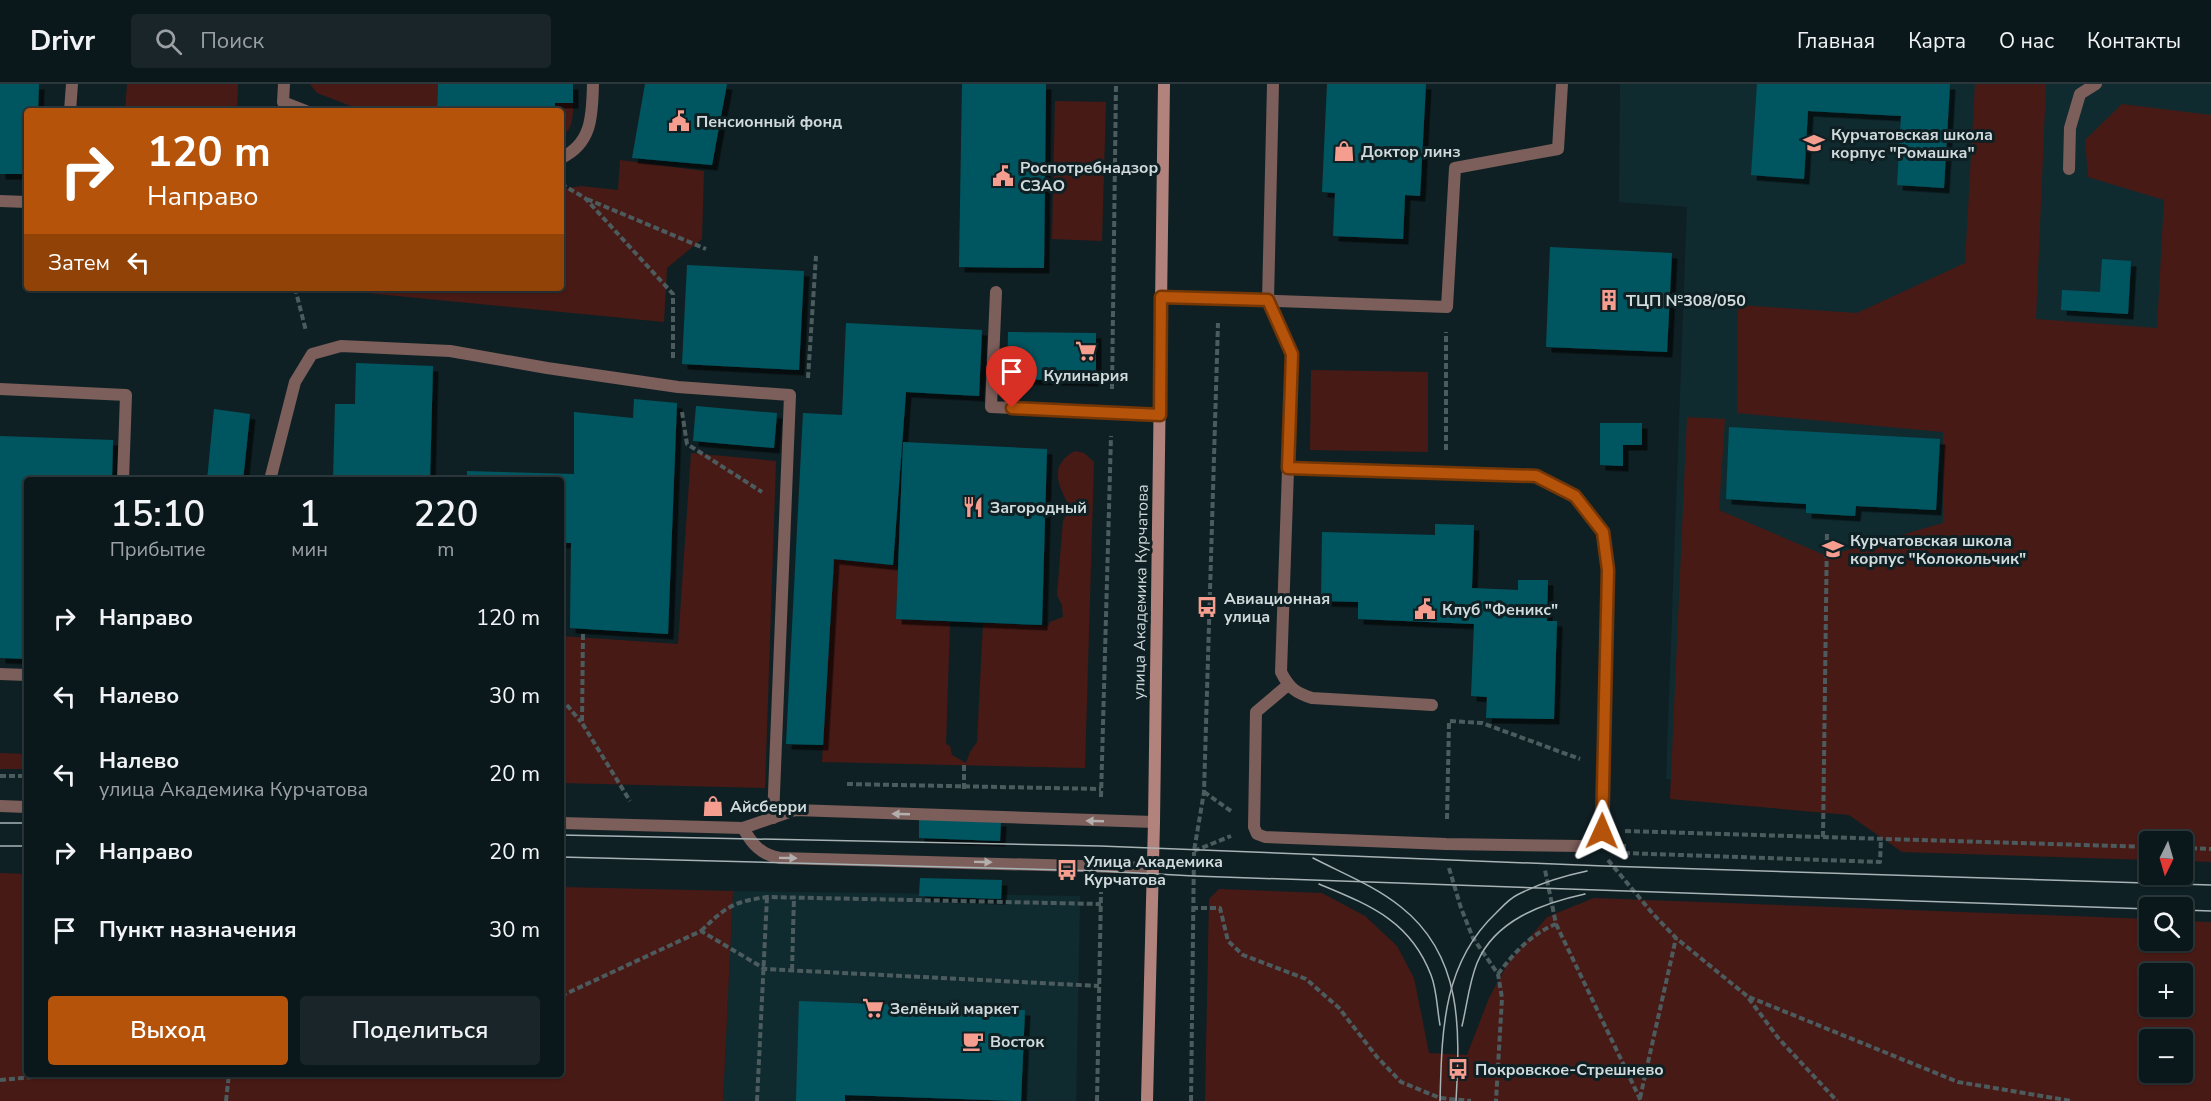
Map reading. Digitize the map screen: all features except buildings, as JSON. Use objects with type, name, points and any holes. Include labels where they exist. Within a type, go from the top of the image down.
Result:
[{"type":"main road","name":"улица Академика Курчатова","points":[[1147,1101],[1154,822],[1164,84]]},
{"type":"lane","points":[[70,108],[72,84]]},
{"type":"lane","points":[[284,84],[283,102],[298,108]]},
{"type":"lane","points":[[564,157],[570,154],[583,140],[592,121],[593,84]]},
{"type":"lane","points":[[1273,84],[1268,300],[1292,354],[1281,672],[1288,685],[1297,693],[1312,698],[1432,705]]},
{"type":"lane","points":[[1161,297],[1447,307],[1455,168],[1558,149],[1562,84]]},
{"type":"lane","points":[[2069,169],[2070,128],[2080,94],[2096,84]]},
{"type":"lane","points":[[0,201],[24,202]]},
{"type":"lane","points":[[996,292],[991,407],[1160,415]]},
{"type":"lane","points":[[271,477],[295,382],[312,354],[341,346],[450,351],[678,387],[790,395],[773,818]]},
{"type":"lane","points":[[0,389],[126,395],[123,477]]},
{"type":"lane","points":[[1288,468],[1536,476],[1575,496],[1603,532],[1608,570],[1602,831],[1594,843],[1581,846],[1299,839],[1265,837],[1257,834],[1254,826],[1256,712],[1288,685]]},
{"type":"lane","points":[[0,674],[24,675]]},
{"type":"lane","points":[[0,807],[24,807]]},
{"type":"lane","points":[[564,823],[743,828],[795,810],[1154,822]]},
{"type":"lane","points":[[743,828],[756,848],[767,856],[780,858],[1153,868]]},
{"type":"path","points":[[564,186],[585,198],[706,249]]},
{"type":"path","points":[[585,198],[673,294],[673,368],[687,444],[785,507]]},
{"type":"path","points":[[790,395],[807,384],[816,256]]},
{"type":"path","points":[[296,291],[312,354]]},
{"type":"path","points":[[1191,1101],[1192,908],[1194,851],[1204,792],[1219,298]]},
{"type":"path","points":[[1445,472],[1447,307]]},
{"type":"path","points":[[1822,837],[1827,531]]},
{"type":"path","points":[[582,723],[583,634]]},
{"type":"path","points":[[564,702],[582,723],[631,801]]},
{"type":"path","points":[[1446,830],[1449,721],[1482,723],[1603,768]]},
{"type":"path","points":[[0,776],[24,776]]},
{"type":"path","points":[[1602,831],[2139,847]]},
{"type":"path","points":[[1624,854],[1880,862],[1881,838]]},
{"type":"path","points":[[1594,843],[1676,938],[1747,996],[1779,1039],[1837,1101]]},
{"type":"path","points":[[1545,845],[1545,873],[1556,924],[1640,1100]]},
{"type":"path","points":[[2193,848],[2211,849]]},
{"type":"path","points":[[1447,861],[1473,938],[1498,974],[1502,998],[1496,1101]]},
{"type":"path","points":[[757,1101],[767,897]]},
{"type":"path","points":[[792,970],[794,897]]},
{"type":"path","points":[[564,995],[701,931],[723,909],[745,900],[794,897],[1101,904],[1096,1101]]},
{"type":"path","points":[[1192,908],[1220,908],[1228,941],[1243,955],[1306,980],[1339,1008],[1377,1057],[1401,1082],[1440,1098],[1471,1101]]},
{"type":"path","points":[[1498,974],[1512,955],[1541,930],[1556,924]]},
{"type":"path","points":[[701,931],[765,969],[1099,986]]},
{"type":"path","points":[[1640,1100],[1676,938]]},
{"type":"path","points":[[1747,996],[1958,1082],[2072,1101]]},
{"type":"path","points":[[0,1080],[33,1077]]},
{"type":"path","points":[[226,1101],[229,1077]]},
{"type":"shaded area","points":[[127,84],[238,84],[237,108],[125,108]]},
{"type":"shaded area","points":[[310,84],[438,84],[437,108],[356,108],[317,93]]},
{"type":"shaded area","points":[[1620,84],[2211,84],[2211,801],[1666,779],[1687,207],[1619,202]]},
{"type":"shaded area","points":[[1975,84],[2046,84],[2036,319],[2157,328],[2164,200],[2088,177],[2085,140],[2122,104],[2211,115],[2211,862],[2193,861],[2193,831],[2139,831],[2139,860],[1902,852],[1849,815],[1670,799],[1687,417],[1725,419],[1719,510],[1827,556],[1943,523],[1943,432],[1737,413],[1738,305],[1857,313],[1965,263]]},
{"type":"shaded area","points":[[1055,101],[1106,102],[1102,241],[1052,239]]},
{"type":"shaded area","points":[[555,103],[573,103],[570,126],[564,135],[564,108],[555,108]]},
{"type":"shaded area","points":[[620,160],[704,171],[702,239],[667,268],[664,322],[346,291],[564,291],[564,189],[581,186],[618,190]]},
{"type":"shaded area","points":[[1311,370],[1428,372],[1428,452],[1310,450]]},
{"type":"shaded area","points":[[1075,451],[1084,453],[1094,462],[1085,768],[822,762],[834,559],[898,566],[896,619],[950,622],[946,744],[950,746],[952,755],[966,763],[977,742],[983,623],[1048,626],[1050,622],[1063,617],[1062,605],[1057,595],[1063,521],[1070,507],[1059,484],[1058,469],[1061,463]]},
{"type":"shaded area","points":[[691,453],[776,461],[765,788],[564,783],[564,636],[678,644]]},
{"type":"shaded area","points":[[0,753],[24,754],[24,769],[0,769]]},
{"type":"shaded area","points":[[0,873],[24,874],[24,1077],[564,1077],[564,887],[733,891],[723,1101],[0,1101]]},
{"type":"shaded area","points":[[1219,889],[1322,893],[1365,916],[1397,946],[1414,978],[1429,1053],[1467,1055],[1489,998],[1508,963],[1547,917],[1594,898],[2139,919],[2139,951],[2193,951],[2193,921],[2211,922],[2211,1101],[1205,1101],[1209,899]]},
{"type":"shaded area","points":[[733,891],[1080,896],[1076,1101],[723,1101]]},
{"type":"tram line","points":[[0,823],[24,823]]},
{"type":"tram line","points":[[564,835],[1100,846],[1604,866],[2211,885]]},
{"type":"tram line","points":[[0,846],[24,846]]},
{"type":"tram line","points":[[564,857],[1101,871],[2139,909]]},
{"type":"tram line","points":[[1313,858],[1391,899],[1421,926],[1436,948],[1447,971],[1457,1021],[1456,1101]]},
{"type":"tram line","points":[[1440,1101],[1442,1050],[1448,1000],[1465,954],[1478,933],[1514,897],[1533,887],[1587,871]]},
{"type":"tram line","points":[[1319,884],[1355,899],[1386,917],[1412,941],[1431,975],[1440,1025]]},
{"type":"tram line","points":[[1462,1026],[1477,963],[1485,948],[1496,935],[1537,908],[1585,894]]},
{"type":"tram line","points":[[2193,910],[2211,911]]},
{"type":"place","name":"Пенсионный фонд","points":[[679,121]]},
{"type":"place","name":"Курчатовская школа корпус \"Ромашка\"","points":[[1814,143]]},
{"type":"place","name":"Доктор линз","points":[[1344,151]]},
{"type":"place","name":"Роспотребнадзор СЗАО","points":[[1003,176]]},
{"type":"place","name":"ТЦП №308/050","points":[[1609,300]]},
{"type":"place","name":"Кулинария","points":[[1086,351]]},
{"type":"place","name":"Загородный","points":[[973,507]]},
{"type":"place","name":"Курчатовская школа корпус \"Колокольчик\"","points":[[1833,549]]},
{"type":"place","name":"Авиационная улица","points":[[1207,607]]},
{"type":"place","name":"Клуб \"Феникс\"","points":[[1425,609]]},
{"type":"place","name":"Айсберри","points":[[713,806]]},
{"type":"place","name":"Улица Академика Курчатова","points":[[1067,870]]},
{"type":"place","name":"Зелёный маркет","points":[[873,1008]]},
{"type":"place","name":"Восток","points":[[973,1041]]},
{"type":"place","name":"Покровское-Стрешнево","points":[[1458,1069]]},
{"type":"route","points":[[1012,408],[1160,415],[1161,297],[1268,300],[1292,354],[1288,468],[1536,476],[1575,496],[1603,532],[1608,570],[1602,831]]}]
